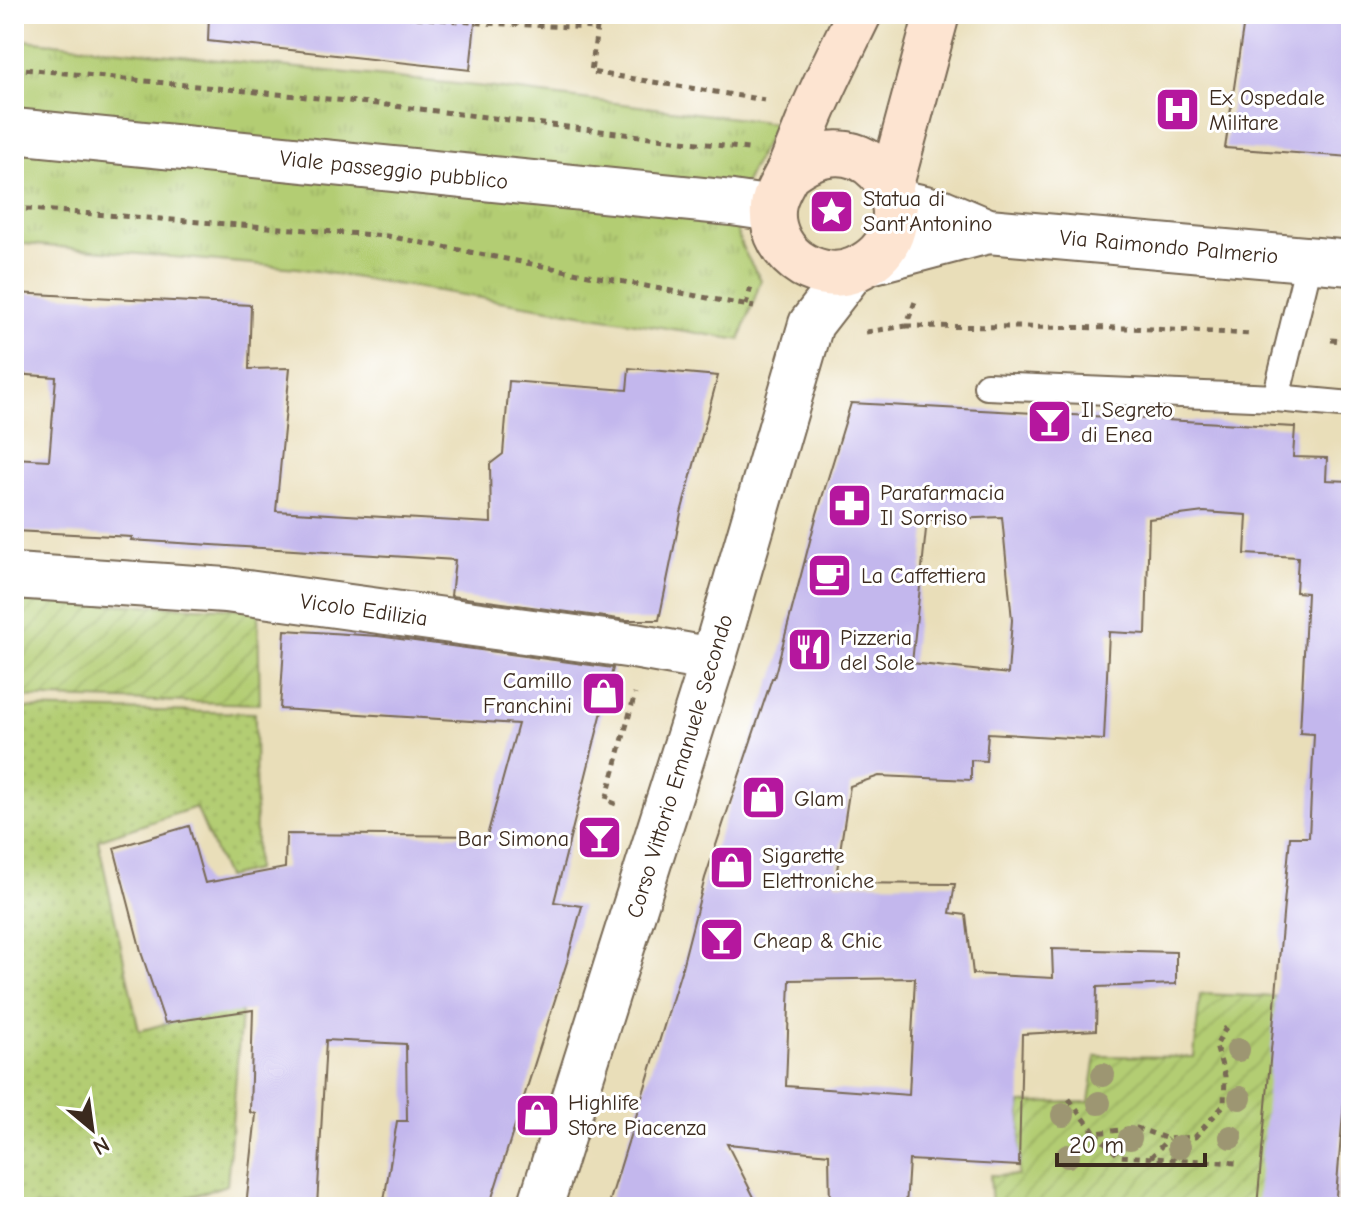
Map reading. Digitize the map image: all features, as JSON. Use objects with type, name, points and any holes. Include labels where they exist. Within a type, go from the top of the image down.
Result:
[{"type":"street","points":[[859,14],[813,111],[773,178],[774,228],[782,245],[794,259],[812,270],[831,274],[861,267],[885,247],[893,229],[892,195],[937,14]]},
{"type":"street","name":"Viale passeggio pubblico","points":[[14,131],[732,203],[773,178]]},
{"type":"street","points":[[773,178],[823,153],[843,153],[863,159],[879,171],[892,195]]},
{"type":"street","name":"Via Raimondo Palmerio","points":[[892,195],[988,231],[1331,260]]},
{"type":"street","name":"Via Raimondo Palmerio","points":[[861,267],[988,231]]},
{"type":"street","points":[[794,259],[811,324]]},
{"type":"street","name":"Corso Vittorio Emanuele Secondo","points":[[540,1207],[713,660],[811,324],[861,267]]},
{"type":"street","name":"Vicolo Edilizia","points":[[14,576],[226,590],[634,646],[713,660]]},
{"type":"lane","points":[[1276,398],[1291,336],[1331,260]]},
{"type":"lane","points":[[987,386],[1276,398],[1351,405]]},
{"type":"path","points":[[381,14],[482,23],[597,28],[591,72],[767,100],[765,113]]},
{"type":"path","points":[[14,68],[378,104],[773,178]]},
{"type":"path","points":[[14,208],[387,236],[754,307]]},
{"type":"path","points":[[746,305],[753,278]]},
{"type":"path","points":[[906,326],[916,297]]},
{"type":"path","points":[[855,334],[906,326],[1130,328],[1351,342]]},
{"type":"path","points":[[1095,1133],[1137,1128],[1168,1139],[1195,1137],[1224,1105],[1225,1076],[1216,1046],[1229,1022]]},
{"type":"path","points":[[1069,1099],[1095,1133],[1119,1156],[1237,1163]]},
{"type":"path","points":[[1150,1157],[1168,1139]]},
{"type":"green space","points":[[14,39],[495,88],[775,123],[747,180],[737,209],[740,241],[761,280],[740,340],[297,268],[14,243]]},
{"type":"green space","points":[[14,601],[258,609],[260,704],[14,697]]},
{"type":"green space","points":[[14,708],[255,713],[256,870],[226,877],[196,807],[98,840],[139,1031],[242,1002],[227,1185],[156,1207],[14,1207]]},
{"type":"green space","points":[[1200,994],[1280,997],[1267,1207],[992,1207],[990,1175],[1018,1176],[1021,1103],[1089,1102],[1096,1056],[1194,1057]]},
{"type":"building","points":[[209,14],[476,14],[470,70],[208,41]]},
{"type":"building","points":[[1245,14],[1351,14],[1351,157],[1225,148]]},
{"type":"building","points":[[14,293],[251,305],[249,369],[290,368],[276,511],[491,523],[490,464],[503,454],[509,381],[627,390],[629,368],[718,376],[681,513],[659,620],[626,620],[451,596],[455,560],[14,531],[14,458],[49,460],[56,377],[14,374]]},
{"type":"building","points":[[851,403],[1295,427],[1293,457],[1327,458],[1326,480],[1351,481],[1351,1019],[1335,1207],[1257,1207],[1290,837],[1309,837],[1314,734],[1300,733],[1307,593],[1296,592],[1298,557],[1245,554],[1247,515],[1204,512],[1149,519],[1146,634],[1109,632],[1104,740],[988,733],[986,761],[971,760],[971,780],[879,776],[850,786],[835,883],[955,884],[950,913],[966,915],[973,974],[1053,978],[1052,949],[1176,952],[1176,984],[1097,987],[1096,1030],[1022,1034],[1019,1166],[909,1160],[906,1207],[830,1207],[829,1154],[727,1144],[759,1207],[608,1207],[681,971],[705,878],[774,678],[817,514]],"holes":[[[1002,517],[1012,620],[1008,674],[912,663],[927,520]],[[915,978],[909,1095],[786,1086],[790,980]]]},
{"type":"building","points":[[285,630],[378,636],[613,668],[554,902],[582,906],[489,1207],[383,1207],[397,1121],[407,1121],[406,1044],[326,1040],[317,1207],[246,1207],[256,1114],[250,1112],[253,1010],[165,1023],[142,955],[114,848],[189,826],[205,883],[285,868],[286,834],[487,836],[518,724],[280,709]]},
{"type":"place","name":"Ex Ospedale Militare","points":[[1178,110]]},
{"type":"place","name":"Statua di Sant'Antonino","points":[[832,211]]},
{"type":"place","name":"Il Segreto di Enea","points":[[1050,422]]},
{"type":"place","name":"Parafarmacia Il Sorriso","points":[[849,505]]},
{"type":"place","name":"La Caffettiera","points":[[830,575]]},
{"type":"place","name":"Pizzeria del Sole","points":[[809,650]]},
{"type":"place","name":"Camillo Franchini","points":[[603,693]]},
{"type":"place","name":"Glam","points":[[763,798]]},
{"type":"place","name":"Bar Simona","points":[[600,838]]},
{"type":"place","name":"Sigarette Elettroniche","points":[[731,868]]},
{"type":"place","name":"Cheap & Chic","points":[[722,940]]},
{"type":"place","name":"Highlife Store Piacenza","points":[[537,1115]]}]
